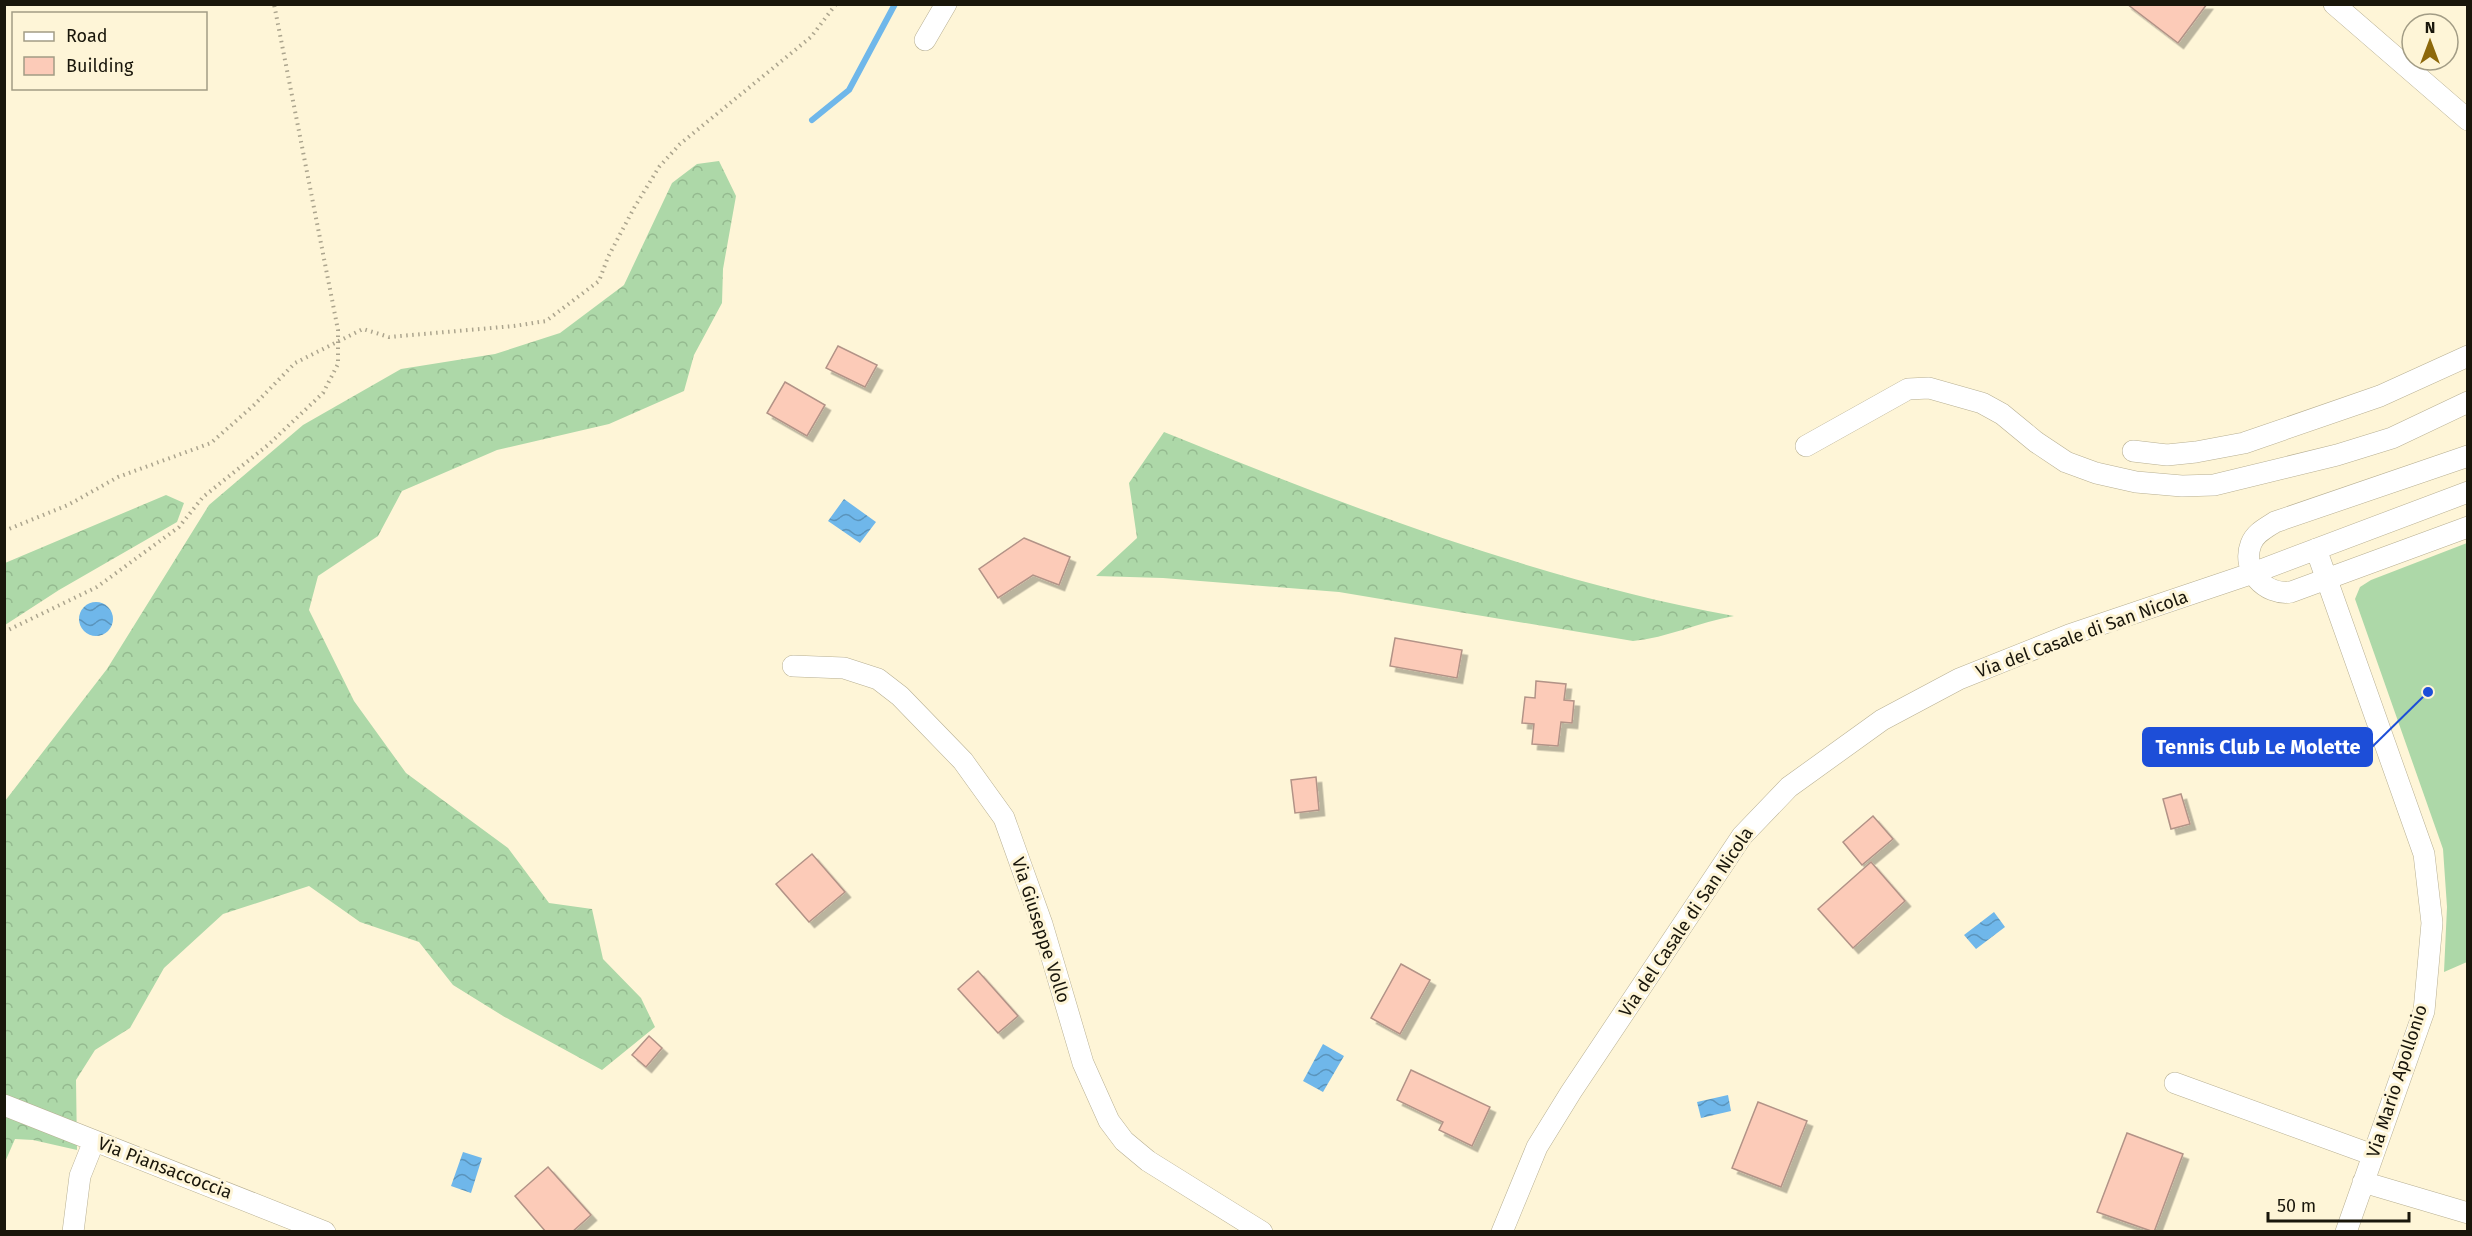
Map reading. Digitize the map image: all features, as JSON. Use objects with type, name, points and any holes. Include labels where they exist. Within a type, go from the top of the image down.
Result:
[{"type":"street","points":[[925,40],[946,4]]},
{"type":"street","points":[[2334,4],[2468,120]]},
{"type":"street","points":[[2133,451],[2167,454],[2196,452],[2244,443],[2380,396],[2468,356]]},
{"type":"street","points":[[1806,446],[1908,389],[1929,388],[1982,402],[2002,414],[2036,442],[2066,462],[2096,473],[2136,482],[2182,486],[2214,485],[2337,455],[2392,438],[2468,402]]},
{"type":"street","points":[[2468,456],[2275,522],[2258,533],[2250,545],[2250,559],[2253,573],[2268,589],[2282,593],[2468,527]]},
{"type":"street","name":"Via del Casale di San Nicola","points":[[1502,1232],[1537,1147],[1571,1092],[1742,836],[1789,787],[1882,720],[1959,679],[2069,635],[2253,573],[2468,492]]},
{"type":"street","name":"Via Mario Apollonio","points":[[2316,549],[2424,854],[2432,923],[2424,1011],[2346,1232]]},
{"type":"street","name":"Via Giuseppe Vollo","points":[[793,666],[844,668],[878,680],[900,696],[963,760],[1004,818],[1042,924],[1083,1063],[1108,1121],[1124,1141],[1148,1161],[1263,1232]]},
{"type":"street","points":[[2175,1083],[2373,1155]]},
{"type":"street","name":"Via Piansaccoccia","points":[[4,1106],[325,1232]]},
{"type":"street","points":[[72,1232],[80,1176],[94,1141]]},
{"type":"street","points":[[2363,1182],[2468,1213]]},
{"type":"path","points":[[4,632],[97,587],[179,527],[202,497],[268,445],[323,393],[338,364],[338,330],[274,4]]},
{"type":"path","points":[[4,531],[68,505],[118,477],[211,443],[254,405],[295,363],[363,329],[389,337],[546,321],[599,281],[608,257],[634,208],[660,167],[680,144],[811,37],[836,4]]},
{"type":"green space","points":[[719,161],[736,196],[723,269],[722,303],[694,355],[684,391],[609,424],[497,450],[402,491],[378,536],[318,576],[309,610],[354,701],[406,773],[508,848],[549,903],[592,909],[603,959],[641,998],[655,1027],[602,1070],[503,1016],[453,985],[419,942],[360,922],[309,886],[223,914],[164,968],[130,1028],[95,1050],[76,1080],[77,1150],[33,1140],[15,1139],[5,1162],[5,801],[107,669],[209,505],[303,425],[401,369],[495,354],[560,333],[624,285],[672,183],[697,164]]},
{"type":"green space","points":[[1164,432],[1373,514],[1444,539],[1589,583],[1734,616],[1658,637],[1633,641],[1339,592],[1163,578],[1096,576],[1137,538],[1129,483]]},
{"type":"green space","points":[[166,495],[184,503],[177,522],[59,590],[5,625],[5,563]]},
{"type":"green space","points":[[2467,543],[2467,962],[2444,972],[2447,907],[2443,849],[2355,599],[2360,587],[2371,580]]},
{"type":"water","points":[[844,499],[876,522],[860,543],[828,521]]},
{"type":"water","points":[[96,602],[108,607],[113,619],[108,631],[96,636],[84,631],[79,619],[84,607]]},
{"type":"water","points":[[1994,912],[2005,927],[1976,949],[1964,935]]},
{"type":"water","points":[[1323,1044],[1344,1056],[1323,1092],[1303,1081]]},
{"type":"water","points":[[1728,1095],[1731,1111],[1701,1118],[1697,1102]]},
{"type":"water","points":[[463,1152],[482,1158],[471,1193],[451,1186]]},
{"type":"building","points":[[2127,4],[2207,4],[2178,43]]},
{"type":"building","points":[[838,346],[877,365],[865,387],[826,368]]},
{"type":"building","points":[[785,382],[825,405],[807,436],[767,413]]},
{"type":"building","points":[[1024,538],[1070,557],[1059,585],[1033,575],[998,598],[979,569]]},
{"type":"building","points":[[1395,638],[1462,650],[1457,678],[1390,666]]},
{"type":"building","points":[[1536,681],[1566,684],[1564,700],[1574,701],[1572,723],[1561,722],[1558,746],[1532,744],[1534,724],[1522,723],[1525,697],[1535,698]]},
{"type":"building","points":[[1316,777],[1319,810],[1295,813],[1291,780]]},
{"type":"building","points":[[2181,794],[2190,824],[2171,829],[2163,799]]},
{"type":"building","points":[[1873,816],[1893,839],[1862,865],[1843,842]]},
{"type":"building","points":[[812,854],[845,892],[809,922],[776,884]]},
{"type":"building","points":[[1871,862],[1905,901],[1853,948],[1818,909]]},
{"type":"building","points":[[1401,964],[1430,980],[1400,1034],[1371,1018]]},
{"type":"building","points":[[978,971],[1018,1016],[998,1033],[958,989]]},
{"type":"building","points":[[649,1036],[662,1048],[646,1067],[632,1055]]},
{"type":"building","points":[[1411,1070],[1490,1107],[1472,1146],[1439,1130],[1443,1122],[1397,1100]]},
{"type":"building","points":[[1758,1102],[1807,1121],[1781,1187],[1732,1168]]},
{"type":"building","points":[[2127,1133],[2183,1154],[2154,1232],[2097,1212]]},
{"type":"building","points":[[548,1167],[591,1215],[572,1232],[546,1232],[515,1196]]},
{"type":"waterway","points":[[812,120],[849,90],[895,4]]},
{"type":"place","name":"Tennis Club Le Molette","points":[[2428,692]]}]
